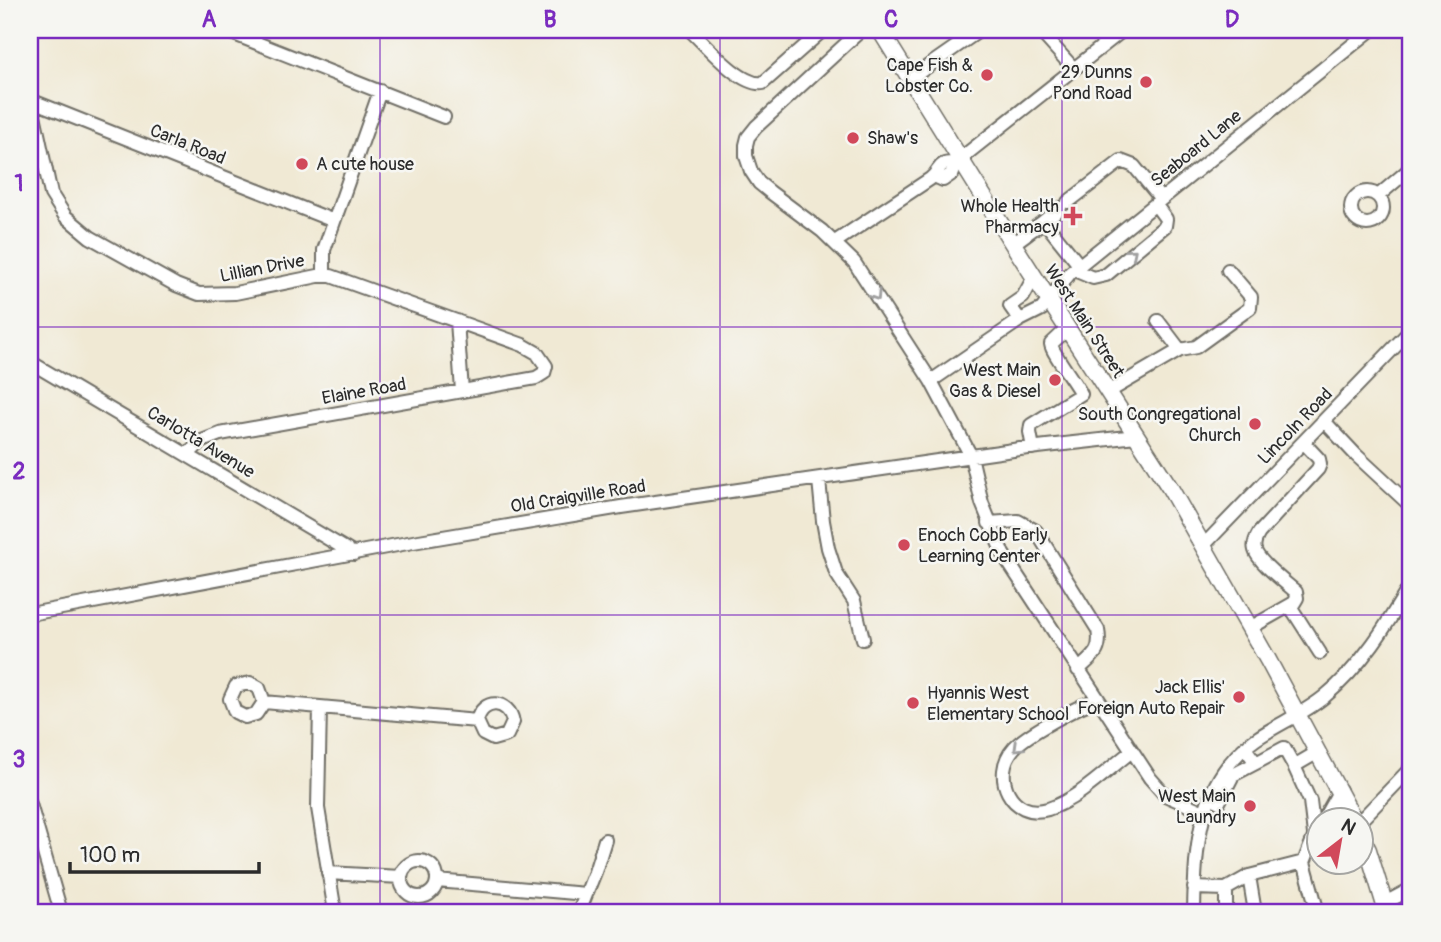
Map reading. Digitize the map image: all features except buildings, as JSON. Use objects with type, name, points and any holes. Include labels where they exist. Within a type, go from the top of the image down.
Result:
[{"type":"main road","name":"West Main Street","points":[[880,30],[958,161],[1170,488],[1347,806]]},
{"type":"main road","points":[[1374,869],[1386,908]]},
{"type":"street","points":[[224,30],[444,117]]},
{"type":"street","points":[[690,30],[743,79],[755,85],[763,83],[822,30]]},
{"type":"street","points":[[861,30],[748,137],[746,156],[751,171],[759,183],[835,242],[854,262],[931,381],[971,456],[989,523],[1003,554],[1097,699],[1165,795],[1204,812]]},
{"type":"street","points":[[911,78],[980,30]]},
{"type":"street","points":[[1039,30],[1073,69]]},
{"type":"street","points":[[835,242],[934,176],[943,180],[953,173],[958,161],[1123,30]]},
{"type":"street","name":"Seaboard Lane","points":[[931,381],[1020,320],[1042,309],[1077,268],[1371,30]]},
{"type":"street","points":[[324,275],[323,257],[334,221],[380,92]]},
{"type":"street","name":"Carla Road","points":[[30,100],[334,221]]},
{"type":"street","name":"Lillian Drive","points":[[30,100],[51,194],[65,216],[90,237],[176,285],[199,294],[235,293],[324,275],[339,278],[530,348],[542,359],[545,366]]},
{"type":"street","points":[[1013,244],[1121,161],[1134,166],[1158,201],[1166,219],[1165,226],[1106,275],[1093,278],[1077,268],[1044,221]]},
{"type":"street","points":[[1378,196],[1411,168]]},
{"type":"street","points":[[1033,448],[1031,425],[1081,394],[1105,387],[1180,350],[1196,347],[1250,309],[1251,297],[1228,270]]},
{"type":"street","points":[[1020,320],[1010,306],[1023,297],[1034,277]]},
{"type":"street","points":[[457,321],[462,391]]},
{"type":"street","points":[[1158,321],[1180,350]]},
{"type":"street","points":[[1067,329],[1056,337],[1051,349],[1069,372],[1081,394]]},
{"type":"street","name":"Lincoln Road","points":[[1203,546],[1411,330]]},
{"type":"street","name":"Carlotta Avenue","points":[[30,362],[354,554]]},
{"type":"street","name":"Elaine Road","points":[[188,454],[202,441],[220,434],[539,377],[544,373],[545,366]]},
{"type":"street","points":[[1324,421],[1411,506]]},
{"type":"street","name":"Old Craigville Road","points":[[30,614],[607,509],[971,456],[1136,436]]},
{"type":"street","points":[[1250,628],[1290,606],[1297,598],[1296,592],[1254,550],[1259,533],[1318,469],[1319,459],[1304,443]]},
{"type":"street","points":[[819,480],[828,548],[836,573],[854,601],[863,639]]},
{"type":"street","points":[[989,523],[1018,522],[1036,531],[1098,630],[1100,643],[1096,652],[1078,670]]},
{"type":"street","points":[[1194,912],[1198,838],[1204,812],[1223,773],[1245,748],[1324,697],[1363,660],[1411,583]]},
{"type":"street","points":[[1290,606],[1320,653]]},
{"type":"street","points":[[1097,699],[1082,704],[1014,747],[1004,763],[1002,778],[1006,791],[1019,806],[1031,812],[1049,808],[1074,796],[1132,751]]},
{"type":"street","points":[[264,702],[477,721]]},
{"type":"street","points":[[320,706],[318,808],[335,912]]},
{"type":"street","points":[[1245,748],[1256,763]]},
{"type":"street","points":[[1219,802],[1233,775],[1284,748],[1311,806]]},
{"type":"street","points":[[1294,766],[1318,752]]},
{"type":"street","points":[[1374,806],[1411,768]]},
{"type":"street","points":[[1331,806],[1340,790]]},
{"type":"street","points":[[30,804],[61,912]]},
{"type":"street","points":[[579,912],[605,839]]},
{"type":"street","points":[[421,861],[435,870],[437,881],[430,894],[415,897],[403,888],[401,877],[406,866],[421,861]]},
{"type":"street","points":[[1194,888],[1226,889],[1250,876],[1304,862]]},
{"type":"street","points":[[328,873],[401,877]]},
{"type":"street","points":[[1250,876],[1255,912]]},
{"type":"street","points":[[1308,876],[1317,909],[1321,912]]},
{"type":"street","points":[[437,881],[586,894]]},
{"type":"street","points":[[1226,889],[1226,912]]},
{"type":"street","points":[[1386,908],[1411,889]]},
{"type":"place","name":"Cape Fish & Lobster Co.","points":[[987,75]]},
{"type":"place","name":"29 Dunns Pond Road","points":[[1146,82]]},
{"type":"place","name":"Shaw's","points":[[853,138]]},
{"type":"place","name":"A cute house","points":[[302,164]]},
{"type":"place","name":"Whole Health Pharmacy","points":[[1073,216]]},
{"type":"place","name":"West Main Gas & Diesel","points":[[1055,380]]},
{"type":"place","name":"South Congregational Church","points":[[1255,424]]},
{"type":"place","name":"Enoch Cobb Early Learning Center","points":[[904,545]]},
{"type":"place","name":"Jack Ellis' Foreign Auto Repair","points":[[1239,697]]},
{"type":"place","name":"Hyannis West Elementary School","points":[[913,703]]},
{"type":"place","name":"West Main Laundry","points":[[1250,806]]}]
